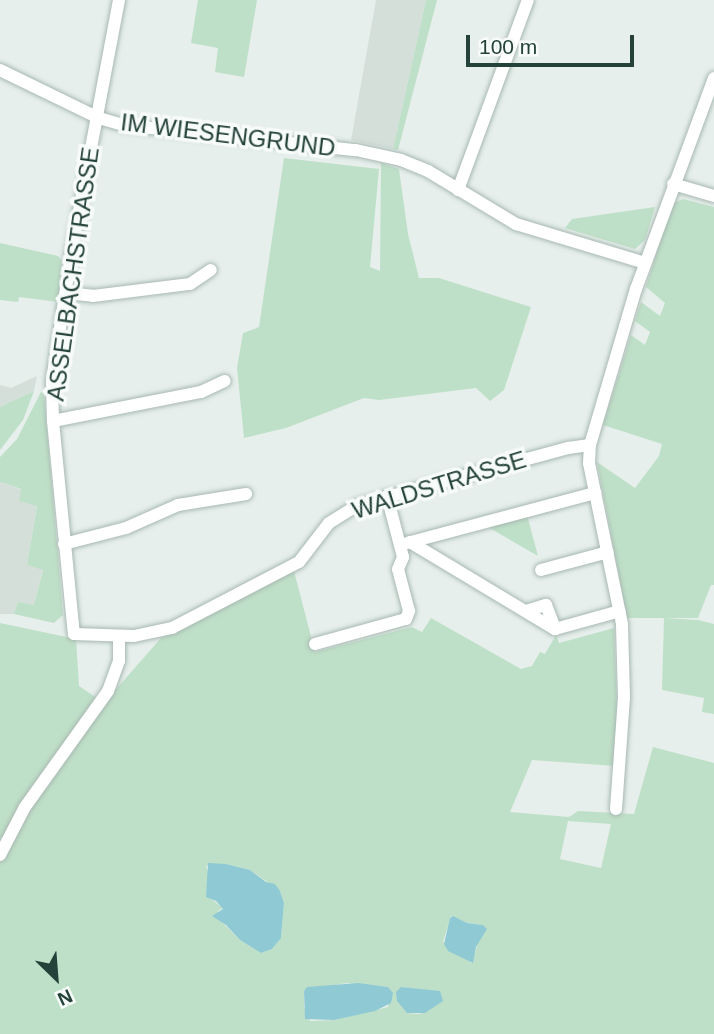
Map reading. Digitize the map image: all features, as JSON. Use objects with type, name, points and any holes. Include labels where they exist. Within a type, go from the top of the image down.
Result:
[{"type":"street","name":"ASSELBACHSTRASSE","points":[[74,634],[53,421],[52,381],[119,0]]},
{"type":"street","points":[[458,190],[528,0]]},
{"type":"street","name":"IM WIESENGRUND","points":[[0,70],[99,118],[124,125],[379,155],[428,171],[516,224],[645,263]]},
{"type":"street","points":[[617,809],[624,698],[620,611],[594,493],[589,463],[590,445],[645,263],[714,79]]},
{"type":"street","points":[[673,184],[714,196]]},
{"type":"street","points":[[66,293],[93,296],[190,284],[211,270]]},
{"type":"street","points":[[53,421],[201,392],[225,381]]},
{"type":"street","name":"WALDSTRASSE","points":[[74,634],[119,637],[147,635],[172,628],[299,562],[321,532],[341,514],[387,496],[568,447],[590,445]]},
{"type":"street","points":[[405,544],[594,493]]},
{"type":"street","points":[[64,544],[127,528],[178,505],[246,494]]},
{"type":"street","points":[[315,644],[406,619],[409,611],[398,569],[405,544],[387,496]]},
{"type":"street","points":[[405,544],[526,611],[545,605],[555,629],[620,611]]},
{"type":"street","points":[[541,570],[608,552]]},
{"type":"street","points":[[0,855],[25,807],[108,691],[119,661],[119,637]]},
{"type":"shaded area","points":[[376,0],[426,0],[393,149],[351,140]]},
{"type":"shaded area","points":[[37,376],[34,391],[0,407],[0,385],[11,388]]},
{"type":"shaded area","points":[[0,482],[22,490],[37,505],[27,565],[43,569],[34,605],[18,603],[14,614],[0,614]]},
{"type":"green space","points":[[198,0],[257,0],[244,77],[215,72],[218,48],[191,43]]},
{"type":"green space","points":[[426,0],[437,0],[398,150],[393,149]]},
{"type":"green space","points":[[284,158],[379,169],[370,267],[380,271],[381,163],[399,169],[408,234],[419,278],[439,278],[531,307],[504,390],[490,401],[476,388],[379,400],[364,398],[286,428],[244,438],[237,368],[243,333],[259,327]]},
{"type":"green space","points":[[683,199],[714,207],[714,585],[711,585],[698,618],[627,618],[597,462],[635,488],[659,456],[662,444],[603,425],[631,335],[645,345],[650,332],[635,321],[641,302],[660,316],[665,303],[646,287],[672,204]]},
{"type":"green space","points":[[655,207],[645,240],[635,249],[565,228],[572,219]]},
{"type":"green space","points":[[0,243],[58,256],[64,263],[58,302],[19,297],[18,302],[0,300]]},
{"type":"green space","points":[[34,391],[23,420],[0,450],[0,407]]},
{"type":"green space","points":[[41,392],[44,394],[63,615],[54,623],[14,614],[18,602],[34,605],[43,570],[27,565],[37,506],[19,501],[21,489],[0,482],[0,457],[17,439]]},
{"type":"green space","points":[[527,515],[538,556],[486,526]]},
{"type":"green space","points":[[294,571],[315,652],[412,627],[422,632],[431,618],[521,669],[532,666],[540,652],[545,654],[556,635],[559,643],[614,628],[618,736],[615,766],[532,760],[510,812],[569,817],[578,811],[634,814],[653,747],[714,763],[714,1034],[0,1034],[0,623],[76,639],[79,686],[104,703],[161,638]],"holes":[[[568,821],[611,824],[601,868],[560,859]],[[226,864],[250,870],[280,891],[284,903],[281,938],[272,949],[261,953],[240,940],[220,920],[218,911],[223,908],[206,895],[209,875],[206,866]],[[451,916],[467,923],[483,925],[472,963],[443,942]],[[347,983],[388,987],[388,1007],[334,1020],[310,1021],[304,1007],[304,990]],[[401,987],[431,991],[430,1010],[419,1014],[407,1013]]]},
{"type":"green space","points":[[664,618],[714,624],[714,714],[702,712],[704,698],[662,690]]},
{"type":"water","points":[[208,863],[250,870],[266,882],[275,884],[284,903],[281,938],[272,949],[261,953],[240,940],[226,925],[212,916],[223,909],[216,901],[206,897]]},
{"type":"water","points":[[453,916],[467,923],[483,925],[487,929],[476,947],[473,963],[448,951],[444,944],[450,918]]},
{"type":"water","points":[[358,983],[388,987],[393,993],[391,1003],[375,1011],[334,1020],[305,1019],[304,991],[307,987]]},
{"type":"water","points":[[401,987],[440,991],[443,1001],[425,1013],[407,1013],[397,1001],[396,992]]}]
